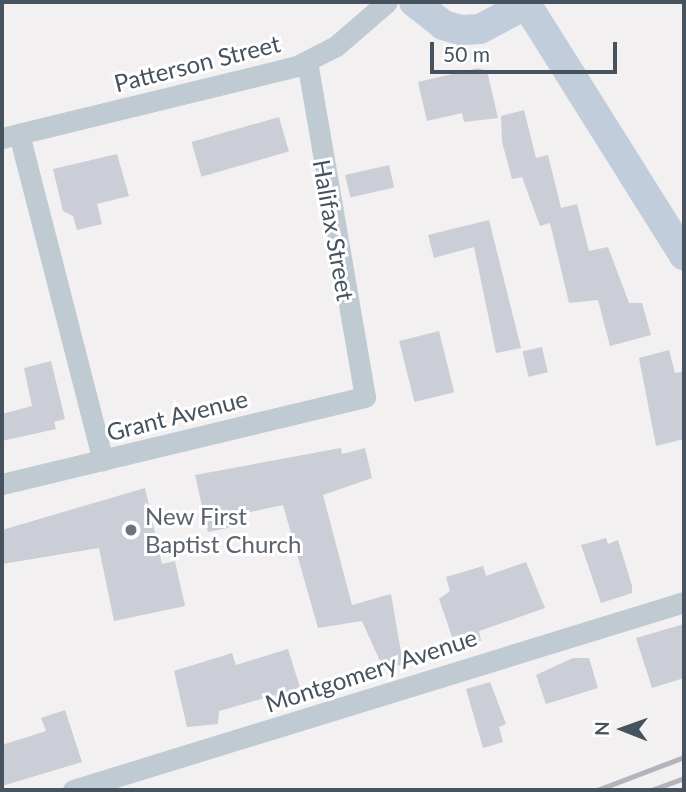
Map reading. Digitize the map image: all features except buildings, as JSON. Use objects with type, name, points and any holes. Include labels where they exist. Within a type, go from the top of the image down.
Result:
[{"type":"main road","points":[[414,2],[443,25],[461,30],[481,29],[526,3],[684,255]]},
{"type":"street","name":"Patterson Street","points":[[10,136],[307,61],[387,2]]},
{"type":"street","name":"Halifax Street","points":[[307,61],[365,397]]},
{"type":"street","points":[[10,136],[103,460]]},
{"type":"street","name":"Grant Avenue","points":[[2,485],[365,397]]},
{"type":"street","name":"Montgomery Avenue","points":[[74,790],[684,602]]},
{"type":"railway","points":[[597,790],[684,757]]},
{"type":"railway","points":[[651,790],[684,778]]},
{"type":"place","name":"New First Baptist Church","points":[[131,530]]}]
